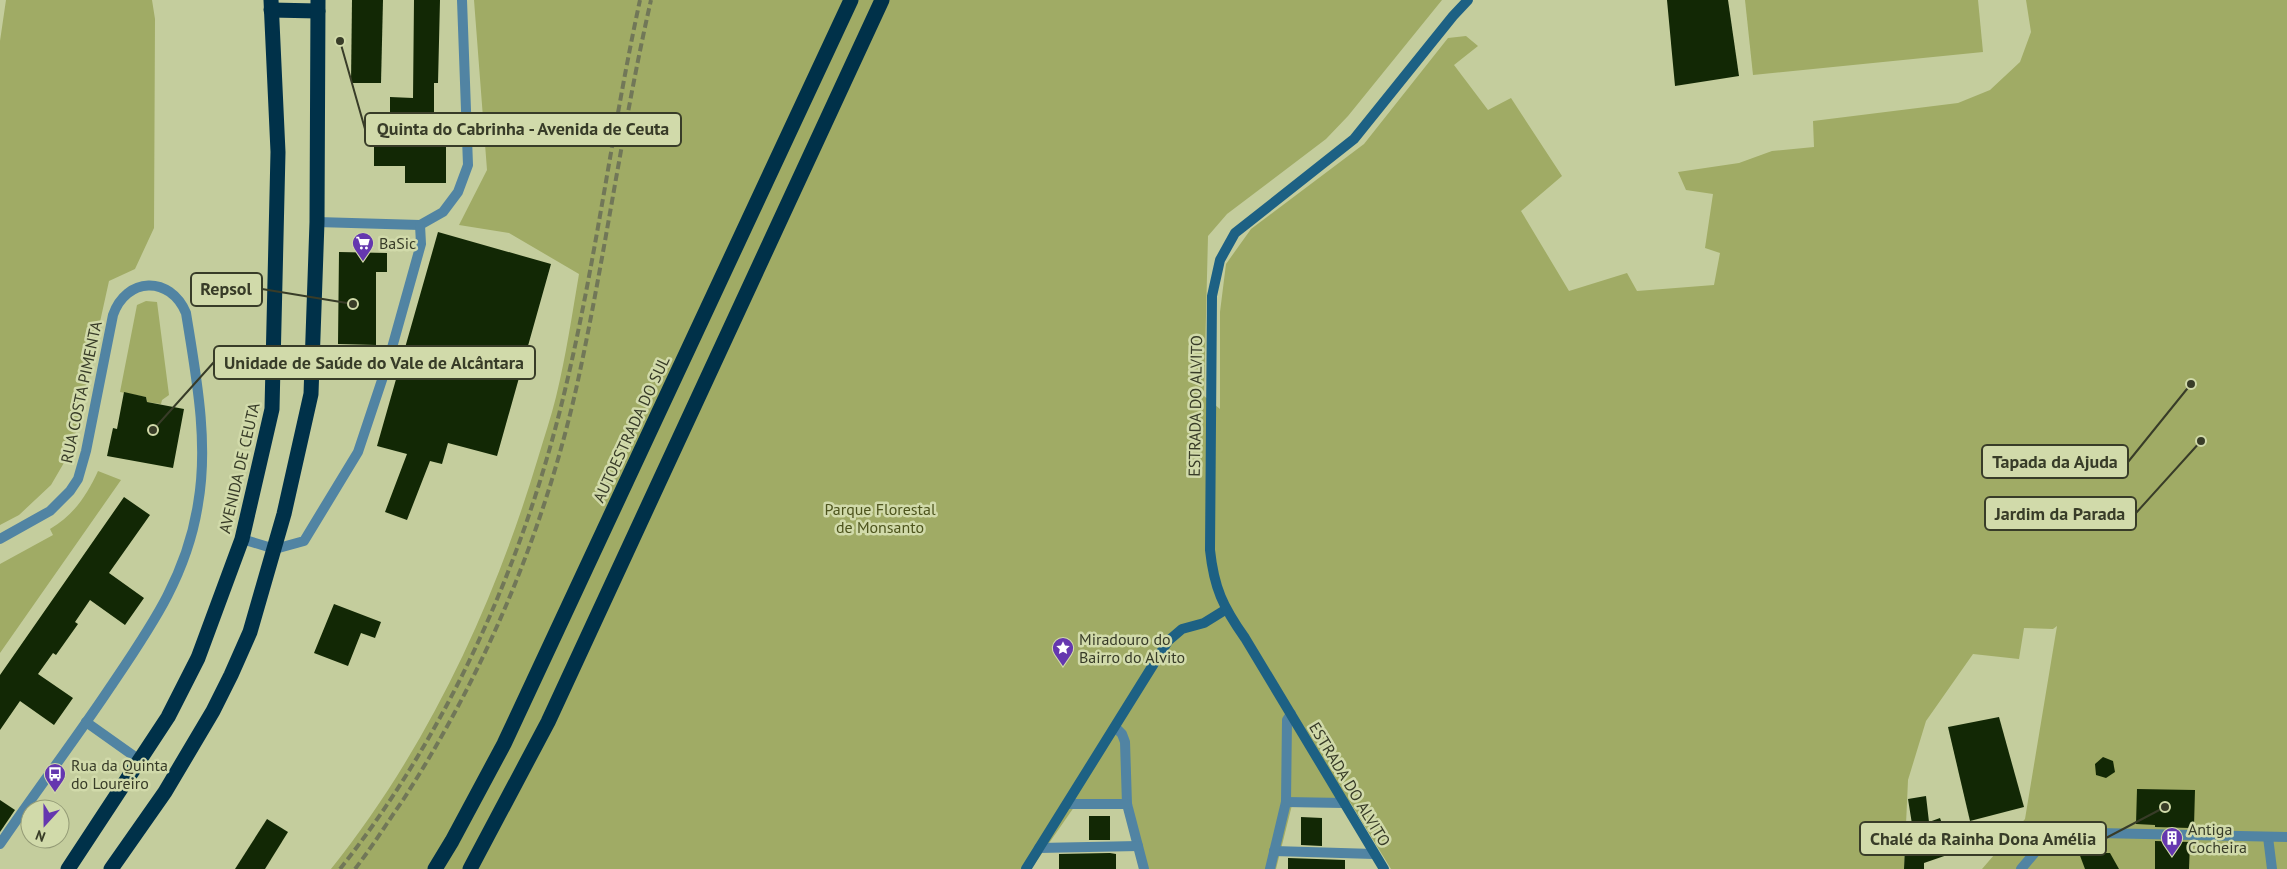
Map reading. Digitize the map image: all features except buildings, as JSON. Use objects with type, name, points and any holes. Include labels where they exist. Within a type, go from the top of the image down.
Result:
[{"type":"highway","name":"AUTOESTRADA DO SUL","points":[[435,869],[462,824],[504,744],[851,0]]},
{"type":"highway","points":[[470,869],[548,722],[882,0]]},
{"type":"highway","points":[[111,869],[165,792],[213,711],[250,632],[275,549],[311,394],[317,222],[318,5],[271,5]]},
{"type":"highway","name":"AVENIDA DE CEUTA","points":[[68,869],[168,717],[198,658],[242,539],[272,409],[278,152],[271,5]]},
{"type":"street","points":[[317,222],[420,224],[443,212],[458,192],[468,165],[462,0]]},
{"type":"street","name":"ESTRADA DO ALVITO","points":[[1384,869],[1226,610],[1212,573],[1210,550],[1211,314],[1215,278],[1226,246],[1242,227],[1354,139],[1446,23],[1468,0]]},
{"type":"street","points":[[242,539],[275,549],[304,541],[358,452],[388,362],[421,244],[420,224]]},
{"type":"street","name":"RUA COSTA PIMENTA","points":[[0,539],[50,511],[70,491],[78,479],[86,451],[112,315],[120,299],[127,293],[143,286],[152,286],[170,291],[182,304],[186,313],[201,433],[202,471],[199,504],[188,550],[170,594],[159,615],[86,722]]},
{"type":"street","points":[[1026,869],[1173,635],[1182,629],[1204,623],[1226,610]]},
{"type":"street","points":[[1270,869],[1286,802],[1287,720],[1291,714]]},
{"type":"street","points":[[0,844],[86,722],[141,760]]},
{"type":"street","points":[[1115,727],[1122,734],[1125,742],[1126,804],[1144,869]]},
{"type":"street","points":[[1286,802],[1343,803]]},
{"type":"street","points":[[1067,804],[1126,804]]},
{"type":"street","points":[[2021,869],[2037,850],[2057,840],[2098,833],[2287,837]]},
{"type":"street","points":[[2268,837],[2272,869]]},
{"type":"street","points":[[1040,848],[1138,846]]},
{"type":"street","points":[[1274,850],[1374,854]]},
{"type":"green space","points":[[6,0],[152,0],[155,19],[154,228],[135,269],[109,281],[72,449],[51,485],[19,515],[0,525],[0,41]]},
{"type":"green space","name":"Parque Florestal de Monsanto","points":[[474,0],[1442,0],[1348,116],[1326,139],[1227,214],[1208,236],[1204,396],[1220,409],[1220,312],[1226,264],[1251,229],[1364,144],[1448,38],[1466,36],[1478,46],[1454,65],[1488,110],[1511,98],[1562,176],[1521,211],[1569,291],[1627,273],[1637,291],[1714,285],[1720,253],[1705,248],[1713,194],[1686,190],[1678,172],[1739,163],[1772,151],[1814,147],[1813,121],[1958,103],[1990,90],[2020,62],[2031,32],[2026,0],[2287,0],[2287,869],[1982,869],[2025,819],[2057,626],[2053,629],[2024,628],[2019,659],[1973,654],[1926,721],[1908,780],[1904,869],[1391,869],[1350,802],[1293,801],[1276,869],[1145,869],[1131,800],[1079,800],[1031,869],[331,869],[366,823],[398,775],[454,674],[478,621],[501,567],[538,458],[556,397],[569,336],[579,274],[509,233],[459,225],[487,170]]},
{"type":"green space","points":[[1745,0],[1978,0],[1983,52],[1753,75]]},
{"type":"green space","points":[[146,301],[157,302],[169,395],[162,400],[161,404],[147,402],[146,397],[120,392],[137,305]]},
{"type":"green space","points":[[98,471],[121,480],[0,653],[0,564],[53,535],[50,529],[79,504]]},
{"type":"railway","points":[[340,869],[379,816],[416,760],[449,702],[505,580],[528,517],[548,453],[576,341],[640,0]]},
{"type":"railway","points":[[355,869],[403,800],[433,752],[485,652],[529,547],[547,494],[577,385],[631,96],[651,0]]},
{"type":"place","name":"Quinta do Cabrinha - Avenida de Ceuta","points":[[340,41]]},
{"type":"place","name":"BaSic","points":[[363,262]]},
{"type":"place","name":"Repsol","points":[[353,304]]},
{"type":"place","name":"Tapada da Ajuda","points":[[2191,384]]},
{"type":"place","name":"Unidade de Saúde do Vale de Alcântara","points":[[153,430]]},
{"type":"place","name":"Jardim da Parada","points":[[2201,441]]},
{"type":"place","name":"Miradouro do Bairro do Alvito","points":[[1063,667]]},
{"type":"place","name":"Rua da Quinta do Loureiro","points":[[55,793]]},
{"type":"place","name":"Chalé da Rainha Dona Amélia","points":[[2165,807]]},
{"type":"place","name":"Antiga Cocheira","points":[[2172,857]]}]
